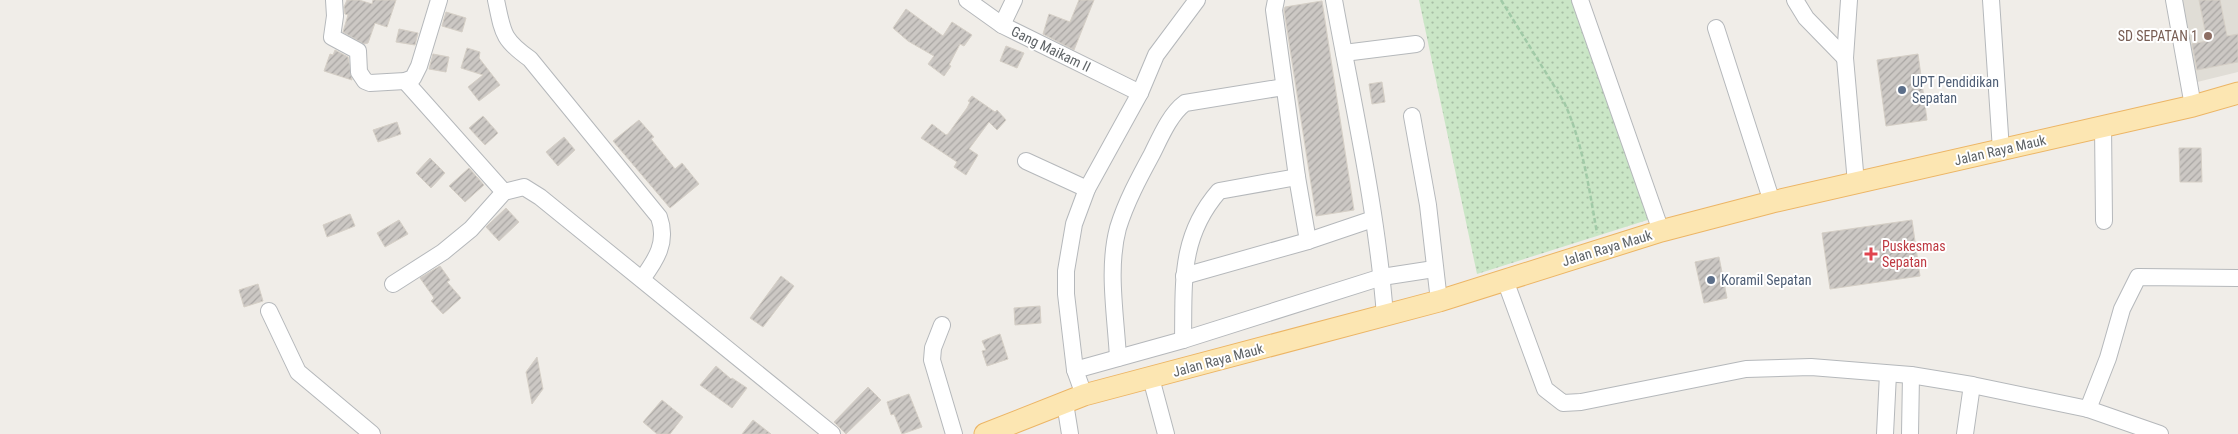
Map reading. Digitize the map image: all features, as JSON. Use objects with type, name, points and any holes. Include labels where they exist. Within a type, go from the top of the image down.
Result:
[{"type":"main road","name":"Jalan Raya Mauk","points":[[985,434],[1075,399],[1439,301],[1661,231],[1772,202],[2193,106],[2238,93]]},
{"type":"street","points":[[334,0],[335,16],[332,38],[358,51],[359,72],[366,81],[405,81],[416,75],[439,0]]},
{"type":"street","points":[[496,0],[505,38],[514,48],[530,59],[660,217],[662,229],[661,249],[642,279]]},
{"type":"street","name":"Gang Maikam II","points":[[967,0],[1002,25],[1140,93]]},
{"type":"street","points":[[1002,25],[1014,0]]},
{"type":"street","points":[[1070,434],[1075,399],[1075,370],[1066,294],[1066,271],[1074,224],[1087,189],[1140,93],[1156,55],[1197,0]]},
{"type":"street","points":[[1276,0],[1274,10],[1284,87],[1296,177],[1308,241]]},
{"type":"street","points":[[1334,0],[1373,219],[1382,277],[1385,316]]},
{"type":"street","points":[[1580,0],[1661,231]]},
{"type":"street","points":[[1795,0],[1806,18],[1845,58]]},
{"type":"street","points":[[1849,0],[1845,58],[1856,183]]},
{"type":"street","points":[[1991,0],[2001,150]]},
{"type":"street","points":[[2174,0],[2193,106]]},
{"type":"street","points":[[1716,28],[1772,202]]},
{"type":"street","points":[[1344,53],[1416,44]]},
{"type":"street","points":[[405,81],[504,192]]},
{"type":"street","points":[[1118,358],[1114,256],[1118,229],[1127,203],[1162,135],[1178,109],[1185,103],[1284,87]]},
{"type":"street","points":[[1412,116],[1428,206],[1439,301]]},
{"type":"street","points":[[2103,125],[2104,221]]},
{"type":"street","points":[[1026,161],[1087,189]]},
{"type":"street","points":[[1184,340],[1184,276],[1186,256],[1192,237],[1206,208],[1219,191],[1296,177]]},
{"type":"street","points":[[393,284],[443,252],[472,229],[504,192],[522,187],[527,188],[832,434]]},
{"type":"street","points":[[1184,276],[1308,241],[1373,219]]},
{"type":"street","points":[[1075,370],[1184,340],[1382,277],[1434,269]]},
{"type":"street","points":[[2088,409],[2108,358],[2122,309],[2138,277],[2238,278]]},
{"type":"street","points":[[1505,280],[1546,388],[1556,400],[1563,403],[1581,402],[1746,369],[1811,367],[1911,375],[1972,385],[2088,409],[2160,434]]},
{"type":"street","points":[[269,311],[298,372],[372,434]]},
{"type":"street","points":[[942,324],[933,348],[932,360],[954,434]]},
{"type":"street","points":[[1885,434],[1888,374]]},
{"type":"street","points":[[1910,434],[1911,375]]},
{"type":"street","points":[[1151,378],[1166,434]]},
{"type":"street","points":[[1965,434],[1972,385]]},
{"type":"path","points":[[1501,0],[1572,118],[1582,150],[1600,249]]},
{"type":"shaded area","name":"SD SEPATAN 1","points":[[2169,0],[2238,0],[2238,72],[2189,84]]},
{"type":"green space","points":[[1419,0],[1588,0],[1660,216],[1477,274]]},
{"type":"building","points":[[347,0],[359,0],[372,4],[373,0],[396,0],[387,27],[375,23],[368,43],[364,44],[343,32],[348,15],[345,14],[344,7]]},
{"type":"building","points":[[1079,0],[1094,0],[1074,50],[1043,34],[1049,14],[1070,22]]},
{"type":"building","points":[[2199,0],[2220,0],[2227,36],[2238,34],[2238,62],[2197,70],[2192,44],[2207,41]]},
{"type":"building","points":[[1322,1],[1354,210],[1316,216],[1284,10],[1285,7]]},
{"type":"building","points":[[906,9],[943,36],[952,22],[972,35],[964,46],[960,44],[949,65],[951,66],[944,76],[928,64],[934,56],[908,41],[893,28]]},
{"type":"building","points":[[446,12],[466,18],[462,32],[442,26]]},
{"type":"building","points":[[399,29],[418,33],[415,45],[396,42]]},
{"type":"building","points":[[1006,46],[1024,53],[1017,68],[1000,61]]},
{"type":"building","points":[[467,48],[480,52],[479,58],[500,85],[479,101],[468,87],[483,75],[461,68]]},
{"type":"building","points":[[335,50],[348,57],[352,80],[324,71],[330,54],[333,55]]},
{"type":"building","points":[[433,54],[449,57],[446,72],[429,69]]},
{"type":"building","name":"UPT Pendidikan Sepatan","points":[[1918,54],[1927,120],[1886,126],[1877,60]]},
{"type":"building","points":[[1382,82],[1385,102],[1372,104],[1369,84]]},
{"type":"building","points":[[972,96],[995,112],[997,110],[1006,120],[997,130],[989,122],[969,149],[978,155],[966,175],[954,167],[957,162],[921,138],[932,124],[946,135],[948,134],[967,108],[970,102],[968,101]]},
{"type":"building","points":[[483,116],[498,133],[485,145],[469,128]]},
{"type":"building","points":[[639,120],[654,137],[651,139],[675,169],[682,163],[699,184],[670,208],[613,141]]},
{"type":"building","points":[[397,122],[401,134],[378,142],[373,130]]},
{"type":"building","points":[[564,137],[575,150],[558,166],[546,152]]},
{"type":"building","points":[[2179,148],[2201,148],[2202,182],[2180,182]]},
{"type":"building","points":[[430,158],[445,173],[431,188],[416,173]]},
{"type":"building","points":[[469,168],[484,185],[465,202],[449,186]]},
{"type":"building","points":[[506,208],[519,222],[499,241],[486,227]]},
{"type":"building","points":[[350,214],[355,226],[327,237],[323,225]]},
{"type":"building","points":[[399,220],[408,234],[385,247],[377,233]]},
{"type":"building","name":"Puskesmas Sepatan","points":[[1912,220],[1920,276],[1830,289],[1822,233]]},
{"type":"building","name":"Koramil Sepatan","points":[[1719,257],[1727,298],[1704,303],[1695,262]]},
{"type":"building","points":[[440,266],[450,280],[447,282],[461,298],[443,314],[431,301],[434,298],[420,278]]},
{"type":"building","points":[[781,276],[794,286],[763,327],[750,318]]},
{"type":"building","points":[[258,284],[263,301],[244,307],[239,290]]},
{"type":"building","points":[[1040,306],[1041,323],[1015,325],[1014,308]]},
{"type":"building","points":[[1000,334],[1008,359],[987,366],[982,351],[986,350],[982,341]]},
{"type":"building","points":[[537,357],[543,389],[532,404],[526,372]]},
{"type":"building","points":[[716,366],[731,379],[747,388],[732,408],[700,385]]},
{"type":"building","points":[[868,387],[881,400],[846,434],[834,422]]},
{"type":"building","points":[[909,394],[922,427],[902,434],[894,414],[891,415],[887,402]]},
{"type":"building","points":[[662,400],[683,417],[670,434],[657,434],[643,422]]},
{"type":"building","points":[[753,420],[771,434],[742,434]]},
{"type":"place","name":"SD SEPATAN 1","points":[[2208,36]]},
{"type":"place","name":"UPT Pendidikan Sepatan","points":[[1902,90]]},
{"type":"place","name":"Puskesmas Sepatan","points":[[1871,254]]},
{"type":"place","name":"Koramil Sepatan","points":[[1711,280]]}]
